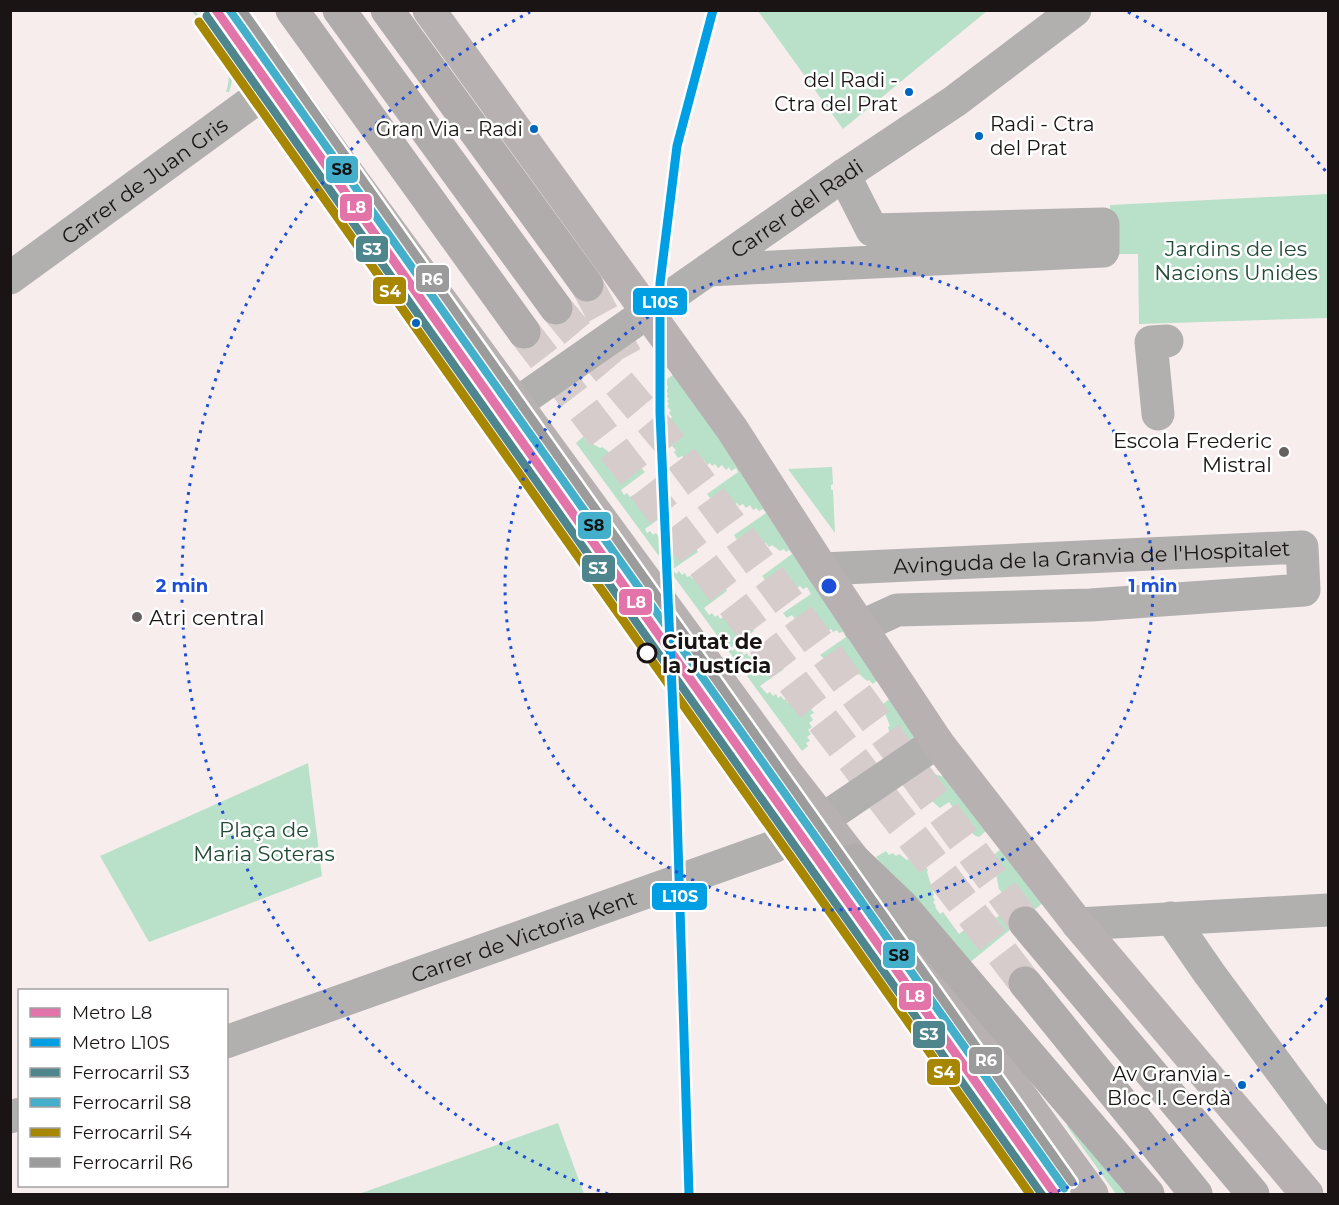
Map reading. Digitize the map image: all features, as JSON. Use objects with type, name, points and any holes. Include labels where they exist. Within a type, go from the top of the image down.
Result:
[{"type":"highway","points":[[292,10],[524,332]]},
{"type":"highway","points":[[339,10],[556,308]]},
{"type":"highway","points":[[387,10],[587,285]]},
{"type":"highway","points":[[854,860],[902,906],[1148,1194]]},
{"type":"highway","points":[[1025,923],[1253,1194]]},
{"type":"highway","points":[[1025,983],[1196,1194]]},
{"type":"main road","points":[[228,10],[822,820],[854,860],[889,915],[1092,1194]]},
{"type":"main road","points":[[429,10],[732,429],[937,742],[1078,924],[1307,1194]]},
{"type":"street","name":"Carrer del Radi","points":[[516,404],[844,175],[955,101],[1075,10]]},
{"type":"street","name":"Carrer de Juan Gris","points":[[10,278],[279,82]]},
{"type":"street","points":[[708,270],[1103,251],[1103,224],[872,230],[844,175]]},
{"type":"street","points":[[1158,414],[1151,342],[1167,341]]},
{"type":"street","name":"Avinguda de la Granvia de l'Hospitalet","points":[[822,569],[1302,547],[1304,590],[1091,605],[897,610],[860,627]]},
{"type":"street","name":"Carrer de Victoria Kent","points":[[228,1041],[773,847],[822,820],[937,742]]},
{"type":"street","points":[[1078,924],[1329,910]]},
{"type":"street","points":[[1171,918],[1209,974],[1329,1134]]},
{"type":"green space","points":[[192,11],[195,11],[224,48],[232,70],[229,92],[226,92],[229,80],[225,58],[214,38]]},
{"type":"green space","points":[[758,11],[987,11],[843,129]]},
{"type":"green space","name":"Jardins de les Nacions Unides","points":[[1328,194],[1328,318],[1139,324],[1138,254],[1111,254],[1110,205]]},
{"type":"green space","points":[[674,374],[720,438],[879,679],[873,684],[859,674],[857,675],[855,671],[852,673],[841,663],[838,665],[835,662],[832,663],[830,659],[827,661],[820,655],[846,637],[843,632],[839,633],[837,630],[833,632],[831,629],[828,631],[825,627],[822,629],[809,621],[807,623],[803,619],[800,621],[798,617],[795,619],[792,615],[787,618],[783,613],[811,594],[807,587],[797,588],[794,584],[789,586],[786,582],[777,583],[774,578],[770,581],[768,578],[765,580],[762,576],[792,554],[789,550],[780,551],[772,545],[769,547],[766,543],[763,545],[761,541],[751,542],[748,538],[744,541],[741,537],[737,540],[734,535],[766,513],[763,509],[759,511],[756,508],[753,510],[750,505],[746,508],[743,504],[734,505],[725,499],[721,501],[710,498],[707,494],[738,472],[736,468],[731,471],[729,467],[726,470],[722,465],[718,468],[715,464],[707,465],[704,460],[699,463],[696,458],[692,460],[689,456],[685,459],[682,456],[678,458],[674,452],[676,450],[672,446],[674,439],[671,434],[673,432],[670,419],[672,417],[667,406],[669,399],[666,396],[668,388],[666,380]]},
{"type":"green space","points":[[584,436],[586,440],[602,447],[623,462],[625,461],[638,470],[641,468],[645,472],[621,490],[624,495],[627,493],[630,497],[633,495],[641,501],[645,499],[648,503],[651,501],[658,507],[661,505],[664,509],[667,507],[670,511],[645,529],[647,533],[650,531],[653,535],[656,533],[659,537],[662,535],[664,539],[667,537],[670,541],[673,539],[676,543],[679,541],[681,545],[684,543],[686,547],[689,545],[692,549],[695,547],[698,552],[673,569],[676,574],[679,571],[682,575],[685,573],[687,577],[690,576],[693,579],[695,577],[703,584],[707,582],[709,586],[712,584],[720,588],[724,586],[727,591],[704,608],[709,615],[712,613],[715,617],[718,615],[720,619],[723,617],[730,624],[733,622],[742,627],[745,625],[747,628],[751,626],[754,631],[730,648],[732,651],[735,649],[738,653],[741,651],[744,655],[747,653],[749,657],[752,655],[760,662],[768,661],[771,665],[780,664],[784,669],[760,686],[767,694],[770,692],[773,696],[776,694],[778,698],[781,696],[788,703],[792,701],[800,706],[808,705],[814,713],[810,715],[813,720],[809,723],[812,727],[808,730],[811,734],[807,737],[810,741],[806,743],[808,746],[802,751],[576,443]]},
{"type":"green space","points":[[832,467],[831,490],[833,490],[835,533],[788,469]]},
{"type":"green space","points":[[892,697],[914,737],[914,740],[895,753],[883,704]]},
{"type":"green space","name":"Plaça de Maria Soteras","points":[[308,763],[322,876],[149,942],[100,856]]},
{"type":"green space","points":[[931,773],[948,778],[986,831],[979,837],[974,835],[949,802],[940,808],[913,782],[924,774]]},
{"type":"green space","points":[[1000,850],[1044,902],[968,964],[904,895],[876,857],[886,851],[889,855],[899,854],[907,860],[910,858],[913,862],[916,860],[919,864],[922,862],[928,870],[935,907],[940,914],[943,912],[959,934],[985,914],[988,918],[992,914],[996,918],[1000,915],[1004,918],[1008,914],[1001,896],[1003,894],[999,889],[992,856]]},
{"type":"green space","points":[[1073,1121],[1135,1194],[1116,1194],[1067,1126]]},
{"type":"green space","points":[[558,1123],[584,1194],[359,1194]]},
{"type":"tunnel","points":[[587,285],[628,361]]},
{"type":"tunnel","points":[[556,308],[677,452],[1025,923]]},
{"type":"tunnel","points":[[524,332],[1025,983]]},
{"type":"metro line","name":"L8","points":[[216,10],[1055,1194]]},
{"type":"metro line","name":"L10S","points":[[689,1194],[676,781],[660,413],[660,283],[677,146],[713,10]]},
{"type":"rail line","name":"S8","points":[[229,10],[1064,1188]]},
{"type":"rail line","name":"R6","points":[[242,10],[1072,1182]]},
{"type":"rail line","name":"S3","points":[[207,16],[1042,1194]]},
{"type":"rail line","name":"S4","points":[[199,22],[1030,1194]]},
{"type":"place","name":"del Radi - Ctra del Prat","points":[[909,92]]},
{"type":"place","name":"Gran Via - Radi","points":[[534,129]]},
{"type":"place","name":"Radi - Ctra del Prat","points":[[979,136]]},
{"type":"place","name":"Escola Frederic Mistral","points":[[1284,452]]},
{"type":"place","name":"Atri central","points":[[137,617]]},
{"type":"place","name":"Ciutat de la Justícia","points":[[647,653]]},
{"type":"place","name":"Av Granvia - Bloc I. Cerdà","points":[[1242,1085]]}]
